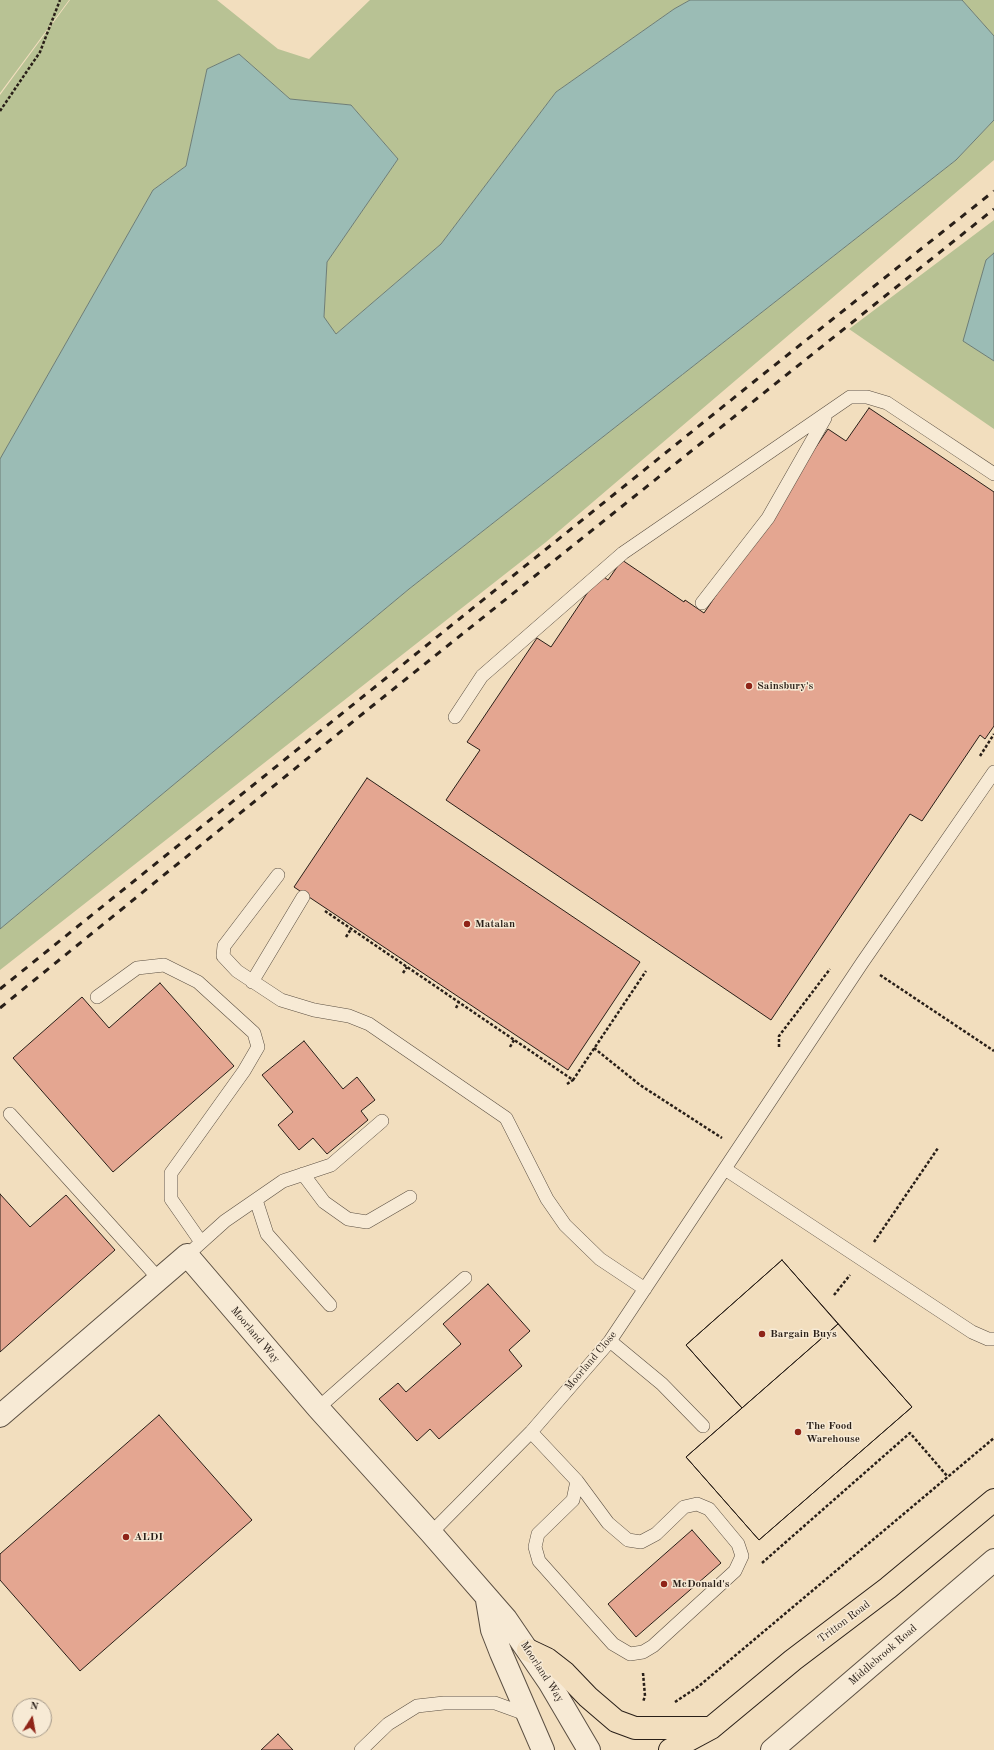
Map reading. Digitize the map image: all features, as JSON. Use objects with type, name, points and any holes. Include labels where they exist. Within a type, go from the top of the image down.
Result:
[{"type":"main road","name":"Tritton Road","points":[[670,1750],[711,1728],[793,1660],[888,1588],[994,1500]]},
{"type":"main road","points":[[528,1650],[547,1659],[565,1673],[588,1697],[616,1721],[635,1728],[711,1728],[704,1750]]},
{"type":"street","points":[[0,1416],[194,1249]]},
{"type":"street","name":"Moorland Way","points":[[194,1249],[318,1408],[431,1533],[487,1600],[506,1619],[550,1682],[589,1750]]},
{"type":"street","name":"Middlebrook Road","points":[[772,1750],[994,1560]]},
{"type":"street","points":[[487,1600],[492,1630],[544,1750]]},
{"type":"lane","points":[[455,717],[482,676],[623,553],[850,398],[867,397],[888,403],[994,474]]},
{"type":"lane","points":[[702,603],[768,518],[827,415]]},
{"type":"lane","name":"Moorland Close","points":[[431,1533],[532,1432],[610,1341],[862,963],[994,772]]},
{"type":"lane","points":[[278,875],[224,946],[223,956],[237,971],[281,1000],[314,1010],[349,1016],[369,1024],[506,1118],[547,1199],[565,1225],[600,1259],[645,1289]]},
{"type":"lane","points":[[252,982],[303,897]]},
{"type":"lane","points":[[97,997],[137,968],[164,965],[198,982],[254,1033],[258,1048],[244,1071],[171,1173],[171,1199],[194,1249],[225,1221],[283,1181],[331,1164],[382,1120]]},
{"type":"lane","points":[[10,1114],[159,1279]]},
{"type":"lane","points":[[725,1169],[972,1332],[988,1339],[994,1339]]},
{"type":"lane","points":[[303,1174],[324,1202],[348,1220],[366,1222],[410,1197]]},
{"type":"lane","points":[[256,1200],[267,1234],[330,1305]]},
{"type":"lane","points":[[318,1408],[465,1278]]},
{"type":"lane","points":[[610,1341],[662,1384],[702,1426]]},
{"type":"lane","points":[[532,1432],[578,1481],[608,1524],[628,1540],[641,1542],[656,1534],[684,1507],[697,1504],[709,1509],[738,1544],[742,1556],[734,1571],[653,1646],[644,1652],[630,1654],[613,1644],[539,1561],[535,1547],[538,1534],[573,1500],[578,1481]]},
{"type":"lane","points":[[361,1750],[388,1724],[417,1706],[444,1702],[495,1704],[528,1715]]},
{"type":"path","points":[[0,111],[40,52],[60,0]]},
{"type":"path","points":[[325,911],[573,1080]]},
{"type":"path","points":[[346,936],[351,929]]},
{"type":"path","points":[[862,963],[994,1051]]},
{"type":"path","points":[[403,973],[407,967]]},
{"type":"path","points":[[567,1084],[573,1080],[646,971]]},
{"type":"path","points":[[456,1008],[459,1002]]},
{"type":"path","points":[[510,1047],[514,1040]]},
{"type":"path","points":[[594,1048],[640,1086],[738,1149]]},
{"type":"path","points":[[834,1296],[862,1259],[938,1148]]},
{"type":"path","points":[[761,1563],[910,1433],[948,1477]]},
{"type":"path","points":[[670,1705],[699,1686],[994,1438]]},
{"type":"path","points":[[642,1667],[645,1696],[642,1709]]},
{"type":"green space","points":[[0,0],[69,0],[0,93]]},
{"type":"green space","points":[[70,0],[217,0],[278,49],[309,59],[370,0],[690,0],[674,9],[556,92],[441,244],[336,334],[324,318],[327,262],[398,159],[351,105],[290,99],[239,54],[207,69],[186,166],[153,190],[0,459],[0,95]]},
{"type":"green space","points":[[962,0],[994,0],[994,36]]},
{"type":"green space","points":[[994,120],[994,160],[546,542],[0,970],[0,929],[409,589],[956,160]]},
{"type":"green space","points":[[994,220],[994,253],[986,260],[964,341],[994,361],[994,429],[849,329]]},
{"type":"water","points":[[690,0],[962,0],[994,36],[994,120],[956,160],[409,589],[0,929],[0,459],[153,190],[186,166],[207,69],[239,54],[290,99],[351,105],[398,159],[327,262],[324,317],[336,334],[441,244],[556,92],[674,9]]},
{"type":"water","points":[[994,253],[994,361],[963,341],[986,260]]},
{"type":"building","name":"Sainsbury's","points":[[869,408],[994,492],[994,726],[985,739],[980,735],[922,821],[910,814],[771,1020],[446,800],[480,750],[467,742],[537,638],[551,647],[600,574],[608,580],[622,560],[684,602],[685,600],[704,613],[828,429],[846,441]]},
{"type":"building","name":"Matalan","points":[[367,778],[640,962],[568,1070],[294,887]]},
{"type":"building","points":[[160,983],[234,1066],[113,1172],[13,1058],[82,997],[109,1028]]},
{"type":"building","points":[[304,1041],[343,1089],[357,1077],[375,1100],[361,1111],[368,1120],[327,1154],[313,1138],[299,1150],[278,1125],[293,1112],[262,1075]]},
{"type":"building","points":[[0,1194],[30,1227],[66,1195],[115,1250],[0,1352]]},
{"type":"building","name":"The Food Warehouse","points":[[782,1260],[912,1407],[759,1540],[686,1457],[742,1408],[686,1345]]},
{"type":"building","name":"Bargain Buys","points":[[782,1260],[838,1324],[742,1408],[686,1345]]},
{"type":"building","points":[[488,1284],[530,1331],[509,1350],[522,1366],[439,1439],[430,1429],[417,1441],[379,1399],[398,1383],[406,1392],[461,1344],[443,1324]]},
{"type":"building","name":"The Food Warehouse","points":[[838,1324],[912,1407],[759,1540],[686,1457]]},
{"type":"building","name":"ALDI","points":[[159,1415],[252,1520],[80,1671],[0,1580],[0,1554]]},
{"type":"building","name":"McDonald's","points":[[692,1530],[721,1563],[636,1637],[608,1604]]},
{"type":"building","points":[[278,1734],[293,1750],[261,1750]]},
{"type":"railway","points":[[0,989],[756,380],[994,191]]},
{"type":"railway","points":[[0,1008],[371,707],[994,209]]},
{"type":"place","name":"Sainsbury's","points":[[749,686]]},
{"type":"place","name":"Matalan","points":[[467,924]]},
{"type":"place","name":"Bargain Buys","points":[[762,1334]]},
{"type":"place","name":"The Food Warehouse","points":[[798,1432]]},
{"type":"place","name":"ALDI","points":[[126,1537]]},
{"type":"place","name":"McDonald's","points":[[664,1584]]}]
